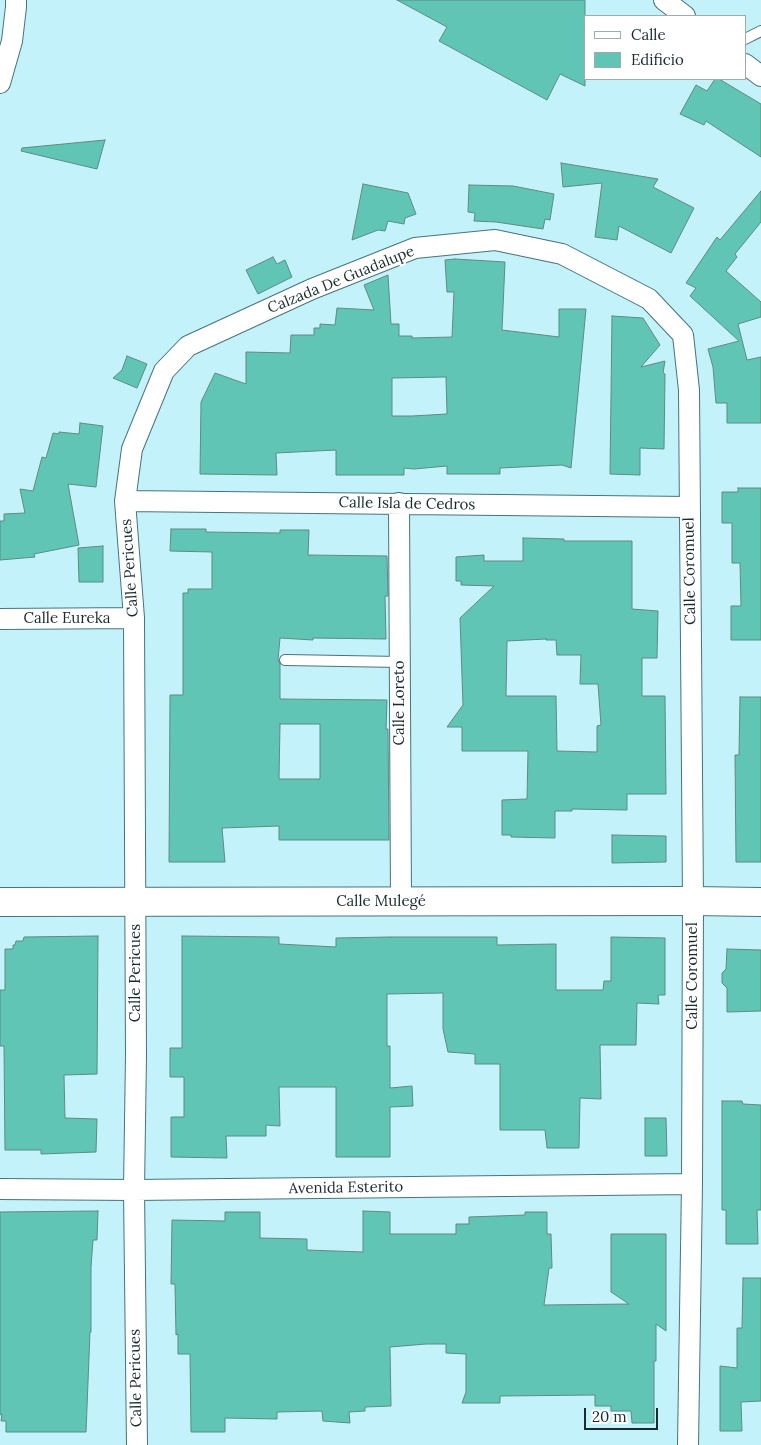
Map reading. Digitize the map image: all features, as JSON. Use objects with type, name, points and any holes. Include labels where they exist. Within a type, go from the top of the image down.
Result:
[{"type":"street","points":[[0,83],[12,41],[16,0]]},
{"type":"street","points":[[664,0],[684,15]]},
{"type":"street","points":[[746,65],[761,76]]},
{"type":"street","name":"Calzada De Guadalupe","points":[[125,502],[132,449],[164,372],[188,346],[312,289],[415,248],[495,240],[562,254],[649,299],[683,335],[688,390],[689,507]]},
{"type":"street","name":"Calle Isla de Cedros","points":[[125,502],[689,507]]},
{"type":"street","name":"Calle Pericues","points":[[125,502],[134,618],[136,1055],[134,1190],[137,1445]]},
{"type":"street","name":"Calle Loreto","points":[[398,503],[401,902]]},
{"type":"street","name":"Calle Coromuel","points":[[688,1445],[692,1184],[693,901],[689,507]]},
{"type":"street","name":"Calle Eureka","points":[[0,619],[134,618]]},
{"type":"street","name":"Calle Mulegé","points":[[0,902],[761,902]]},
{"type":"street","name":"Avenida Esterito","points":[[0,1189],[134,1190],[692,1184]]},
{"type":"lane","points":[[746,38],[761,31]]},
{"type":"lane","points":[[285,660],[400,662]]},
{"type":"building","points":[[397,0],[585,0],[585,86],[560,74],[547,100],[439,41],[447,27]]},
{"type":"building","points":[[714,80],[721,80],[761,104],[761,157],[706,121],[704,125],[680,114],[696,85],[707,91]]},
{"type":"building","points":[[105,140],[97,169],[21,151],[22,148]]},
{"type":"building","points":[[561,163],[658,179],[653,187],[694,208],[671,253],[619,226],[617,240],[595,237],[602,183],[563,187]]},
{"type":"building","points":[[363,184],[408,193],[416,214],[405,218],[404,224],[388,221],[385,231],[378,230],[352,240]]},
{"type":"building","points":[[469,185],[513,186],[554,194],[550,220],[545,219],[543,229],[496,222],[474,221],[475,213],[468,212]]},
{"type":"building","points":[[761,191],[761,222],[735,254],[737,257],[726,271],[761,302],[761,317],[738,324],[747,360],[761,357],[761,423],[727,423],[727,403],[716,403],[713,367],[708,349],[739,341],[690,296],[696,288],[686,283],[717,237],[720,240]]},
{"type":"building","points":[[273,257],[277,264],[285,260],[292,277],[258,294],[246,270]]},
{"type":"building","points":[[445,260],[505,262],[502,330],[559,337],[559,309],[586,309],[571,468],[562,465],[500,468],[500,474],[447,474],[447,466],[404,468],[404,475],[336,475],[336,450],[276,453],[277,475],[200,474],[201,402],[215,373],[246,384],[246,352],[290,353],[291,335],[314,335],[314,328],[320,328],[320,324],[335,325],[337,308],[374,310],[364,285],[388,275],[391,324],[399,324],[399,336],[412,336],[412,338],[452,337],[454,292],[447,292]],"holes":[[[446,377],[447,414],[392,416],[392,378]]]},
{"type":"building","points":[[612,316],[643,318],[660,345],[641,367],[665,361],[663,373],[665,374],[664,449],[640,448],[640,475],[610,474]]},
{"type":"building","points":[[127,356],[147,364],[137,388],[113,378],[122,370]]},
{"type":"building","points":[[80,423],[103,426],[96,487],[68,484],[79,545],[34,554],[35,557],[0,560],[0,521],[4,521],[4,514],[25,513],[20,489],[33,491],[42,457],[46,458],[53,433],[79,434]]},
{"type":"building","points":[[738,488],[761,488],[761,640],[731,640],[731,606],[741,606],[740,563],[732,563],[732,523],[722,523],[722,492],[738,492]]},
{"type":"building","points":[[171,529],[206,529],[206,532],[280,533],[280,530],[309,530],[308,555],[387,556],[388,596],[385,596],[386,639],[313,638],[313,640],[280,638],[278,660],[280,664],[280,699],[387,700],[389,840],[279,840],[279,826],[222,828],[225,862],[169,862],[170,695],[183,695],[183,593],[188,593],[188,589],[212,589],[212,552],[170,551]],"holes":[[[280,724],[320,724],[320,779],[279,779]]]},
{"type":"building","points":[[523,538],[564,539],[564,541],[632,541],[632,609],[658,611],[657,658],[642,658],[642,696],[665,696],[666,794],[627,794],[627,810],[572,809],[572,811],[555,811],[555,838],[502,835],[502,800],[527,799],[528,751],[462,751],[462,727],[447,727],[463,705],[460,618],[494,586],[461,585],[461,581],[456,581],[456,557],[484,555],[484,561],[523,561]],"holes":[[[556,640],[557,655],[581,655],[580,684],[598,684],[601,725],[597,726],[597,752],[557,751],[556,696],[506,696],[507,641]]]},
{"type":"building","points":[[103,546],[103,582],[79,582],[78,548]]},
{"type":"building","points":[[740,697],[761,697],[761,862],[736,862],[735,755],[739,755]]},
{"type":"building","points":[[612,835],[666,836],[666,862],[612,863]]},
{"type":"building","points":[[98,936],[97,1074],[64,1075],[65,1118],[97,1119],[96,1152],[41,1154],[41,1150],[5,1150],[4,1046],[0,1046],[0,990],[5,990],[5,949],[13,949],[16,941],[23,941],[24,937]]},
{"type":"building","points":[[182,936],[279,937],[279,944],[336,947],[336,938],[389,937],[497,937],[497,945],[556,944],[556,990],[603,990],[604,981],[611,981],[611,937],[665,938],[665,995],[658,995],[659,1004],[637,1003],[636,1045],[600,1045],[601,1099],[580,1098],[579,1148],[547,1148],[545,1130],[500,1130],[500,1064],[475,1064],[475,1054],[448,1052],[443,1029],[443,993],[387,994],[387,1046],[390,1046],[390,1088],[412,1086],[413,1106],[390,1107],[390,1157],[336,1157],[336,1087],[279,1087],[280,1126],[266,1125],[266,1136],[226,1136],[227,1158],[171,1157],[171,1117],[184,1117],[184,1077],[170,1077],[170,1048],[182,1048]]},
{"type":"building","points":[[727,949],[761,950],[761,1011],[727,1012],[727,988],[722,983],[722,973],[726,969]]},
{"type":"building","points":[[722,1101],[742,1101],[743,1104],[761,1105],[761,1210],[757,1210],[758,1244],[726,1244],[726,1210],[722,1210]]},
{"type":"building","points":[[645,1118],[666,1118],[667,1156],[645,1156]]},
{"type":"building","points":[[98,1211],[97,1240],[93,1240],[91,1267],[91,1332],[86,1432],[6,1432],[6,1421],[1,1421],[2,1414],[0,1415],[0,1212]]},
{"type":"building","points":[[363,1211],[390,1212],[390,1234],[456,1234],[456,1224],[469,1224],[469,1217],[525,1215],[525,1212],[547,1212],[547,1234],[551,1234],[552,1268],[549,1268],[544,1305],[629,1304],[611,1292],[611,1234],[666,1234],[666,1331],[656,1324],[654,1423],[632,1423],[631,1411],[611,1411],[611,1406],[595,1406],[595,1395],[500,1396],[500,1403],[462,1403],[466,1392],[466,1354],[446,1353],[446,1344],[426,1344],[390,1347],[391,1406],[365,1407],[365,1411],[349,1412],[350,1423],[323,1421],[322,1411],[277,1412],[277,1419],[225,1418],[225,1432],[191,1432],[190,1354],[178,1354],[175,1284],[171,1284],[172,1220],[225,1221],[225,1212],[260,1212],[260,1238],[307,1239],[307,1250],[363,1252]]},
{"type":"building","points":[[743,1278],[761,1278],[761,1401],[741,1402],[742,1431],[720,1431],[720,1366],[737,1368],[737,1328],[742,1328]]}]
